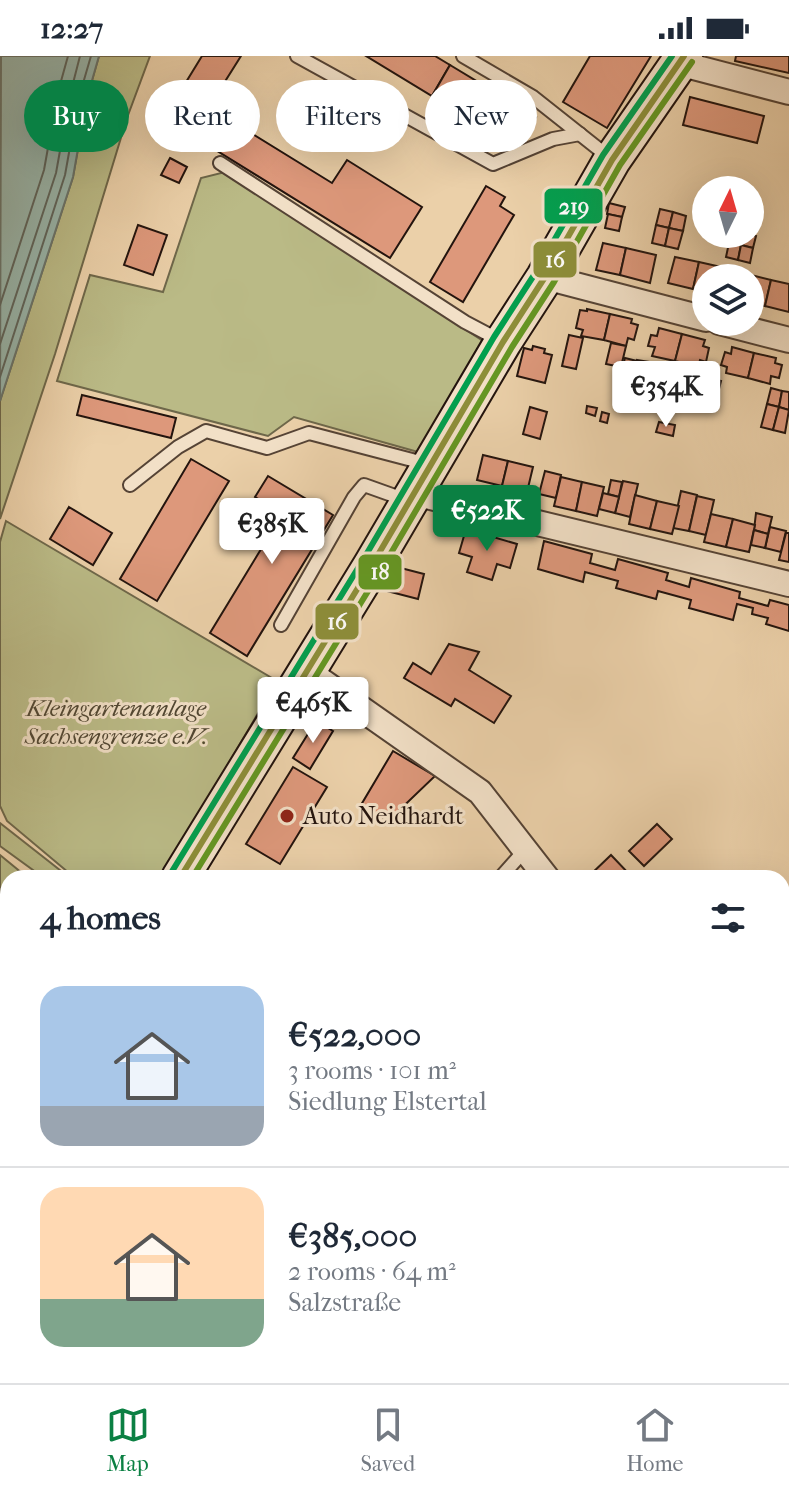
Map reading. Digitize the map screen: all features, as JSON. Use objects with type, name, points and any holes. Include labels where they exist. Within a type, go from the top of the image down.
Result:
[{"type":"main road","points":[[185,870],[545,277],[612,160],[681,60]]},
{"type":"street","points":[[681,60],[702,71],[789,92]]},
{"type":"street","points":[[545,277],[692,315]]},
{"type":"street","points":[[764,334],[789,340]]},
{"type":"street","points":[[417,487],[789,584]]},
{"type":"street","points":[[306,670],[480,792],[541,870]]},
{"type":"lane","points":[[297,56],[493,164],[553,139],[580,134]]},
{"type":"lane","points":[[468,57],[533,97],[612,160]]},
{"type":"lane","points":[[220,163],[465,322],[503,342]]},
{"type":"lane","points":[[130,485],[178,447],[206,431],[267,448],[309,433],[416,461],[417,487],[364,485],[354,497],[281,625]]},
{"type":"lane","points":[[507,870],[525,850]]},
{"type":"green space","points":[[99,56],[150,56],[129,113],[129,80],[92,80]]},
{"type":"green space","points":[[77,152],[117,152],[55,354],[0,519],[0,401],[73,177]]},
{"type":"green space","points":[[225,172],[486,343],[418,452],[294,417],[268,436],[57,381],[90,275],[163,292],[201,178]]},
{"type":"green space","name":"Kleingartenanlage Sachsengrenze e.V.","points":[[6,521],[277,681],[166,870],[65,870],[7,821],[0,806],[0,542]]},
{"type":"green space","points":[[0,823],[60,870],[33,870],[0,846]]},
{"type":"green space","points":[[0,855],[18,870],[0,870]]},
{"type":"water","points":[[1,56],[99,56],[92,80],[24,80],[24,152],[77,152],[73,177],[0,401]]},
{"type":"building","points":[[202,56],[241,56],[226,80],[187,80]]},
{"type":"building","points":[[366,56],[435,56],[450,65],[441,80],[425,80],[425,92]]},
{"type":"building","points":[[590,56],[651,56],[607,128],[563,102]]},
{"type":"building","points":[[736,56],[789,56],[789,73],[735,61]]},
{"type":"building","points":[[450,65],[475,80],[441,80]]},
{"type":"building","points":[[690,97],[764,116],[757,143],[683,125]]},
{"type":"building","points":[[260,139],[276,148],[276,152],[282,152],[332,183],[347,160],[422,207],[390,258],[219,152],[260,152]]},
{"type":"building","points":[[170,158],[187,167],[179,183],[161,175]]},
{"type":"building","points":[[486,186],[505,197],[500,206],[514,215],[463,302],[430,282]]},
{"type":"building","points":[[609,203],[625,207],[622,217],[607,214]]},
{"type":"building","points":[[660,209],[673,212],[669,228],[656,225]]},
{"type":"building","points":[[673,212],[686,216],[683,231],[669,228]]},
{"type":"building","points":[[608,214],[622,217],[619,231],[605,228]]},
{"type":"building","points":[[138,225],[167,235],[153,275],[124,265]]},
{"type":"building","points":[[656,225],[669,228],[665,246],[652,243]]},
{"type":"building","points":[[669,228],[683,231],[678,249],[665,246]]},
{"type":"building","points":[[603,243],[626,248],[620,275],[596,270]]},
{"type":"building","points":[[626,248],[656,255],[650,283],[620,275]]},
{"type":"building","points":[[728,248],[740,248],[738,260],[726,257]]},
{"type":"building","points":[[740,248],[753,248],[750,263],[738,260]]},
{"type":"building","points":[[675,257],[699,262],[692,264],[692,289],[668,283]]},
{"type":"building","points":[[764,278],[771,280],[764,306]]},
{"type":"building","points":[[771,280],[789,284],[789,312],[765,306]]},
{"type":"building","points":[[580,310],[610,314],[604,340],[581,336],[583,330],[576,328]]},
{"type":"building","points":[[610,314],[632,319],[631,323],[638,325],[634,340],[628,338],[626,346],[604,340]]},
{"type":"building","points":[[659,328],[682,334],[675,361],[652,356],[655,347],[648,346],[651,335],[657,336]]},
{"type":"building","points":[[682,334],[705,340],[703,346],[709,348],[706,362],[700,360],[698,367],[675,361]]},
{"type":"building","points":[[569,335],[583,338],[576,369],[562,366]]},
{"type":"building","points":[[611,343],[626,346],[621,367],[606,364]]},
{"type":"building","points":[[533,346],[545,349],[544,353],[552,355],[545,383],[517,376],[524,348],[532,350]]},
{"type":"building","points":[[732,347],[754,353],[748,378],[726,373],[727,367],[721,365],[725,352],[731,354]]},
{"type":"building","points":[[754,353],[776,358],[775,363],[782,365],[779,378],[771,376],[770,384],[748,378]]},
{"type":"building","points":[[625,358],[637,361],[634,372],[622,369]]},
{"type":"building","points":[[637,360],[650,362],[647,375],[634,372]]},
{"type":"building","points":[[622,369],[634,372],[631,385],[619,382]]},
{"type":"building","points":[[698,371],[710,374],[706,390],[694,387]]},
{"type":"building","points":[[634,372],[646,375],[643,386],[632,384]]},
{"type":"building","points":[[709,378],[721,381],[718,393],[706,390]]},
{"type":"building","points":[[694,387],[706,390],[703,403],[691,400]]},
{"type":"building","points":[[771,388],[782,391],[779,407],[767,404]]},
{"type":"building","points":[[706,390],[716,392],[714,406],[703,403]]},
{"type":"building","points":[[782,391],[789,392],[789,410],[779,407]]},
{"type":"building","points":[[82,395],[176,418],[171,438],[77,415]]},
{"type":"building","points":[[767,404],[779,407],[773,430],[761,427]]},
{"type":"building","points":[[587,406],[597,408],[595,416],[586,413]]},
{"type":"building","points":[[530,407],[547,412],[540,439],[523,434]]},
{"type":"building","points":[[779,407],[789,410],[785,433],[773,430]]},
{"type":"building","points":[[602,412],[609,414],[607,423],[600,421]]},
{"type":"building","points":[[659,422],[675,425],[673,436],[656,432]]},
{"type":"building","points":[[483,455],[508,461],[502,486],[477,480]]},
{"type":"building","points":[[191,459],[229,481],[157,601],[120,579]]},
{"type":"building","points":[[508,461],[533,467],[527,492],[502,486]]},
{"type":"building","points":[[545,471],[561,475],[556,498],[539,494]]},
{"type":"building","points":[[268,476],[333,515],[247,656],[210,633],[283,513],[255,497]]},
{"type":"building","points":[[561,477],[582,482],[576,511],[554,506]]},
{"type":"building","points":[[611,480],[622,482],[619,497],[608,494]]},
{"type":"building","points":[[623,481],[638,484],[630,517],[615,513]]},
{"type":"building","points":[[582,482],[604,487],[597,516],[576,511]]},
{"type":"building","points":[[681,491],[697,495],[689,531],[673,528]]},
{"type":"building","points":[[603,493],[619,497],[615,513],[599,509]]},
{"type":"building","points":[[635,495],[657,501],[650,529],[629,524]]},
{"type":"building","points":[[697,496],[714,500],[706,535],[689,531]]},
{"type":"building","points":[[657,501],[679,506],[672,534],[650,529]]},
{"type":"building","points":[[69,507],[112,533],[93,565],[50,539]]},
{"type":"building","points":[[756,513],[772,517],[768,534],[754,530]]},
{"type":"building","points":[[711,514],[733,519],[726,547],[704,542]]},
{"type":"building","points":[[733,519],[755,525],[749,552],[726,547]]},
{"type":"building","points":[[770,527],[786,531],[781,552],[765,548]]},
{"type":"building","points":[[466,529],[517,544],[510,568],[497,564],[492,580],[467,572],[472,557],[459,553]]},
{"type":"building","points":[[754,530],[768,534],[765,548],[751,545]]},
{"type":"building","points":[[786,533],[789,533],[789,562],[779,560]]},
{"type":"building","points":[[544,541],[592,554],[590,563],[615,570],[618,559],[668,573],[666,580],[689,587],[691,578],[740,592],[739,598],[768,606],[770,600],[789,605],[789,631],[766,624],[768,618],[752,614],[753,608],[737,604],[733,620],[689,608],[691,600],[658,591],[656,599],[616,588],[618,581],[585,572],[583,582],[538,569]]},
{"type":"building","points":[[393,566],[424,574],[418,599],[387,591]]},
{"type":"building","points":[[449,644],[479,652],[469,670],[511,696],[494,723],[455,699],[451,706],[404,678],[413,663],[431,674]]},
{"type":"building","points":[[316,721],[333,731],[310,769],[293,758]]},
{"type":"building","points":[[393,751],[435,776],[388,821],[361,805]]},
{"type":"building","name":"Auto Neidhardt","points":[[293,767],[327,787],[280,864],[246,844]]},
{"type":"building","points":[[657,824],[672,839],[644,866],[629,851]]},
{"type":"building","points":[[611,855],[625,870],[595,870]]},
{"type":"transit line","name":"219","points":[[173,870],[363,560],[603,155],[672,56]]},
{"type":"transit line","name":"16","points":[[185,870],[372,565],[612,160],[684,56]]},
{"type":"transit line","name":"18","points":[[197,870],[554,282],[620,165],[692,62]]},
{"type":"place","name":"Auto Neidhardt","points":[[287,816]]}]
